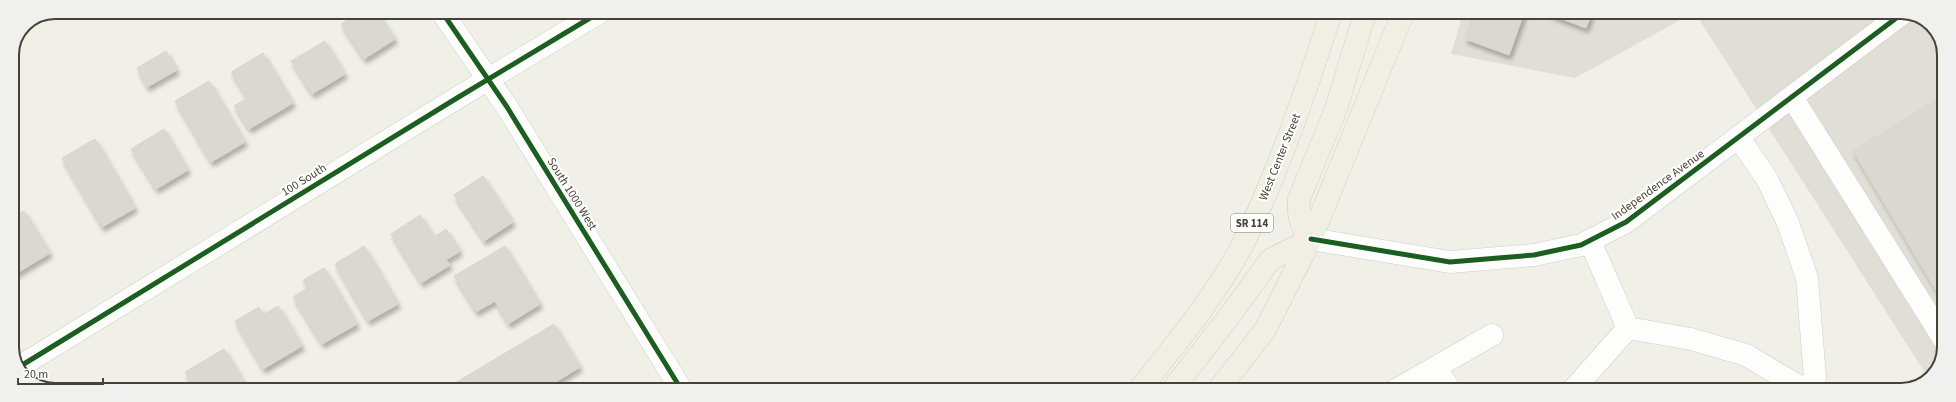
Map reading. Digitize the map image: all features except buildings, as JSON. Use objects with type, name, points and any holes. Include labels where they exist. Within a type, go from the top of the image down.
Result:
[{"type":"main road","name":"West Center Street","points":[[1145,383],[1218,285],[1244,242],[1286,144],[1308,86],[1329,19]]},
{"type":"main road","points":[[1311,239],[1303,229],[1298,215],[1298,199],[1336,109],[1363,19]]},
{"type":"main road","points":[[1223,383],[1265,330],[1311,239],[1401,19]]},
{"type":"main road","points":[[1177,383],[1228,318],[1270,260],[1311,239]]},
{"type":"street","name":"South 1000 West","points":[[447,19],[488,79],[676,383]]},
{"type":"street","name":"100 South","points":[[24,364],[588,19]]},
{"type":"street","name":"Independence Avenue","points":[[1311,239],[1450,262],[1534,255],[1581,245],[1626,222],[1895,19]]},
{"type":"street","points":[[1792,97],[1937,328]]},
{"type":"street","points":[[1738,138],[1767,178],[1788,223],[1807,278],[1815,378],[1811,383]]},
{"type":"street","points":[[1590,241],[1628,328]]},
{"type":"street","points":[[1628,328],[1691,339],[1746,355],[1793,383]]},
{"type":"street","points":[[1579,383],[1628,328]]},
{"type":"street","points":[[1409,383],[1492,335]]},
{"type":"street","points":[[1436,368],[1446,383]]},
{"type":"shaded area","points":[[1461,19],[1682,19],[1575,78],[1451,54]]},
{"type":"shaded area","points":[[1699,19],[1901,19],[1919,24],[1928,31],[1932,37],[1937,53],[1937,347],[1932,365],[1925,373]]},
{"type":"cycle path","points":[[447,19],[507,107],[677,383]]},
{"type":"cycle path","points":[[24,364],[588,19]]},
{"type":"cycle path","points":[[1311,239],[1450,262],[1534,255],[1581,245],[1626,222],[1895,19]]}]
